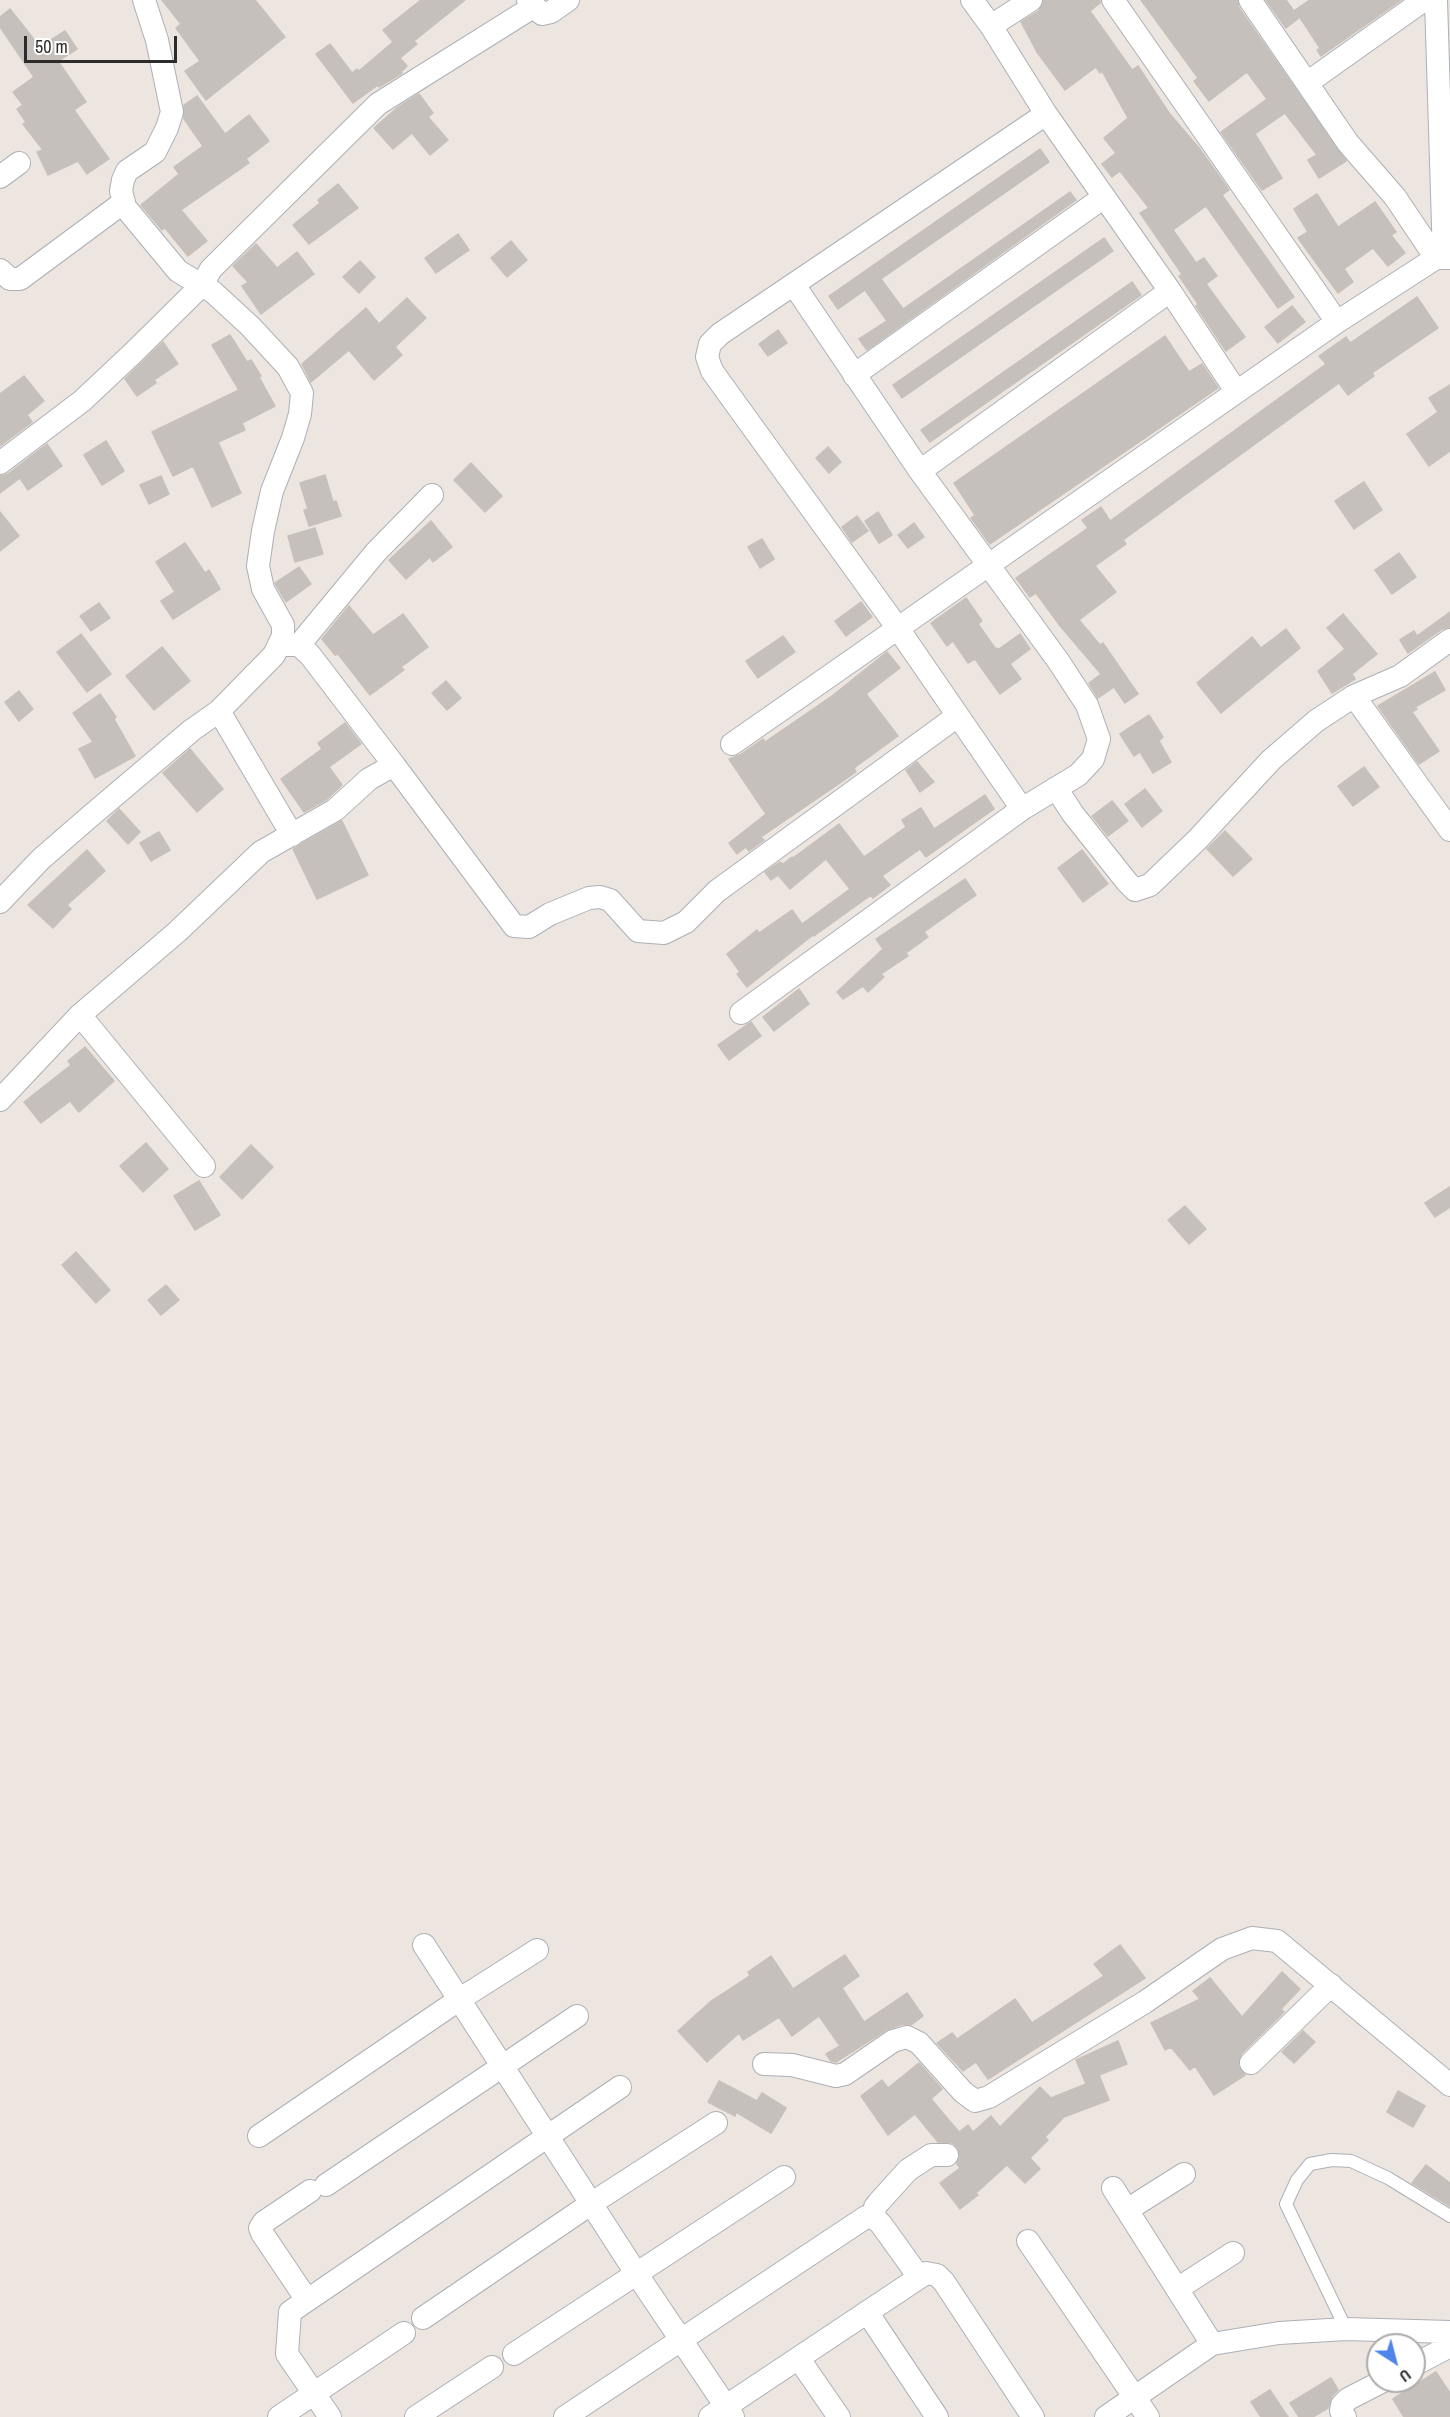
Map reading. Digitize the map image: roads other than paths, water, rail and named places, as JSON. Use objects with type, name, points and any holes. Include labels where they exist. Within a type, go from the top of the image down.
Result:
[{"type":"street","points":[[144,0],[158,40],[172,112],[155,152],[127,171],[121,191],[124,202],[134,218],[178,271],[222,299],[288,367],[302,393],[296,430],[272,490],[268,518],[263,531],[258,566],[263,589],[283,625],[289,645],[310,655],[514,926],[528,927],[550,914],[589,898],[600,897],[610,900],[638,931],[664,933],[686,922],[717,891],[956,717]]},
{"type":"street","points":[[0,463],[82,400],[202,285],[211,270],[378,104],[531,3],[542,14],[551,12],[568,0]]},
{"type":"street","points":[[972,0],[1236,391]]},
{"type":"street","points":[[991,26],[1031,0]]},
{"type":"street","points":[[1113,0],[1337,322]]},
{"type":"street","points":[[1250,0],[1348,143],[1395,197],[1443,258]]},
{"type":"street","points":[[1307,83],[1424,0]]},
{"type":"street","points":[[1436,0],[1443,258]]},
{"type":"street","points":[[1022,809],[956,717],[897,627],[712,372],[707,357],[710,344],[720,334],[1047,114]]},
{"type":"street","points":[[0,177],[19,163]]},
{"type":"street","points":[[854,375],[1104,197]]},
{"type":"street","points":[[0,270],[10,279],[20,279],[124,202]]},
{"type":"street","points":[[732,744],[1236,391],[1337,322],[1443,258]]},
{"type":"street","points":[[741,1013],[1022,809],[1078,775],[1093,759],[1100,739],[1087,705],[1065,671],[990,564],[920,471],[794,285]]},
{"type":"street","points":[[920,471],[1170,291]]},
{"type":"street","points":[[0,902],[64,839],[192,730],[219,711],[274,655],[289,645],[432,495]]},
{"type":"street","points":[[1056,788],[1080,823],[1135,890],[1150,885],[1197,840],[1271,759],[1316,721],[1354,696],[1400,676],[1450,640]]},
{"type":"street","points":[[1354,696],[1450,830]]},
{"type":"street","points":[[219,711],[292,835]]},
{"type":"street","points":[[0,1100],[80,1015],[177,932],[261,852],[335,810],[369,779],[394,765]]},
{"type":"street","points":[[80,1015],[204,1166]]},
{"type":"street","points":[[764,2064],[792,2065],[836,2076],[845,2074],[893,2041],[908,2037],[919,2043],[963,2092],[975,2101],[989,2097],[1145,2002],[1222,1949],[1252,1938],[1277,1941],[1450,2085]]},
{"type":"street","points":[[424,1945],[546,2136],[682,2340],[723,2413],[926,2273],[937,2275],[944,2282],[1033,2417]]},
{"type":"street","points":[[259,2136],[460,1999],[537,1950]]},
{"type":"street","points":[[1251,2063],[1331,1985]]},
{"type":"street","points":[[307,2300],[262,2233],[260,2228],[264,2222],[577,2016]]},
{"type":"street","points":[[330,2417],[287,2354],[290,2312],[620,2087]]},
{"type":"street","points":[[423,2318],[592,2203],[716,2123]]},
{"type":"street","points":[[874,2218],[875,2207],[908,2170],[931,2155],[947,2155]]},
{"type":"street","points":[[1127,2210],[1184,2174]]},
{"type":"street","points":[[513,2354],[784,2177]]},
{"type":"street","points":[[1113,2188],[1212,2344]]},
{"type":"street","points":[[565,2417],[866,2217],[874,2218],[881,2224],[919,2277]]},
{"type":"street","points":[[1028,2241],[1148,2417]]},
{"type":"street","points":[[1177,2289],[1233,2253]]},
{"type":"street","points":[[867,2312],[937,2417]]},
{"type":"street","points":[[1106,2417],[1212,2344],[1279,2333],[1346,2330],[1450,2332]]},
{"type":"street","points":[[279,2417],[404,2333]]},
{"type":"street","points":[[1426,2358],[1450,2346]]},
{"type":"street","points":[[799,2359],[839,2417]]},
{"type":"street","points":[[416,2417],[492,2367]]},
{"type":"street","points":[[1344,2417],[1341,2411],[1342,2405],[1348,2399],[1366,2390]]},
{"type":"lane","points":[[1346,2330],[1286,2204],[1297,2180],[1310,2164],[1332,2160],[1351,2161],[1388,2178],[1450,2216]]}]
